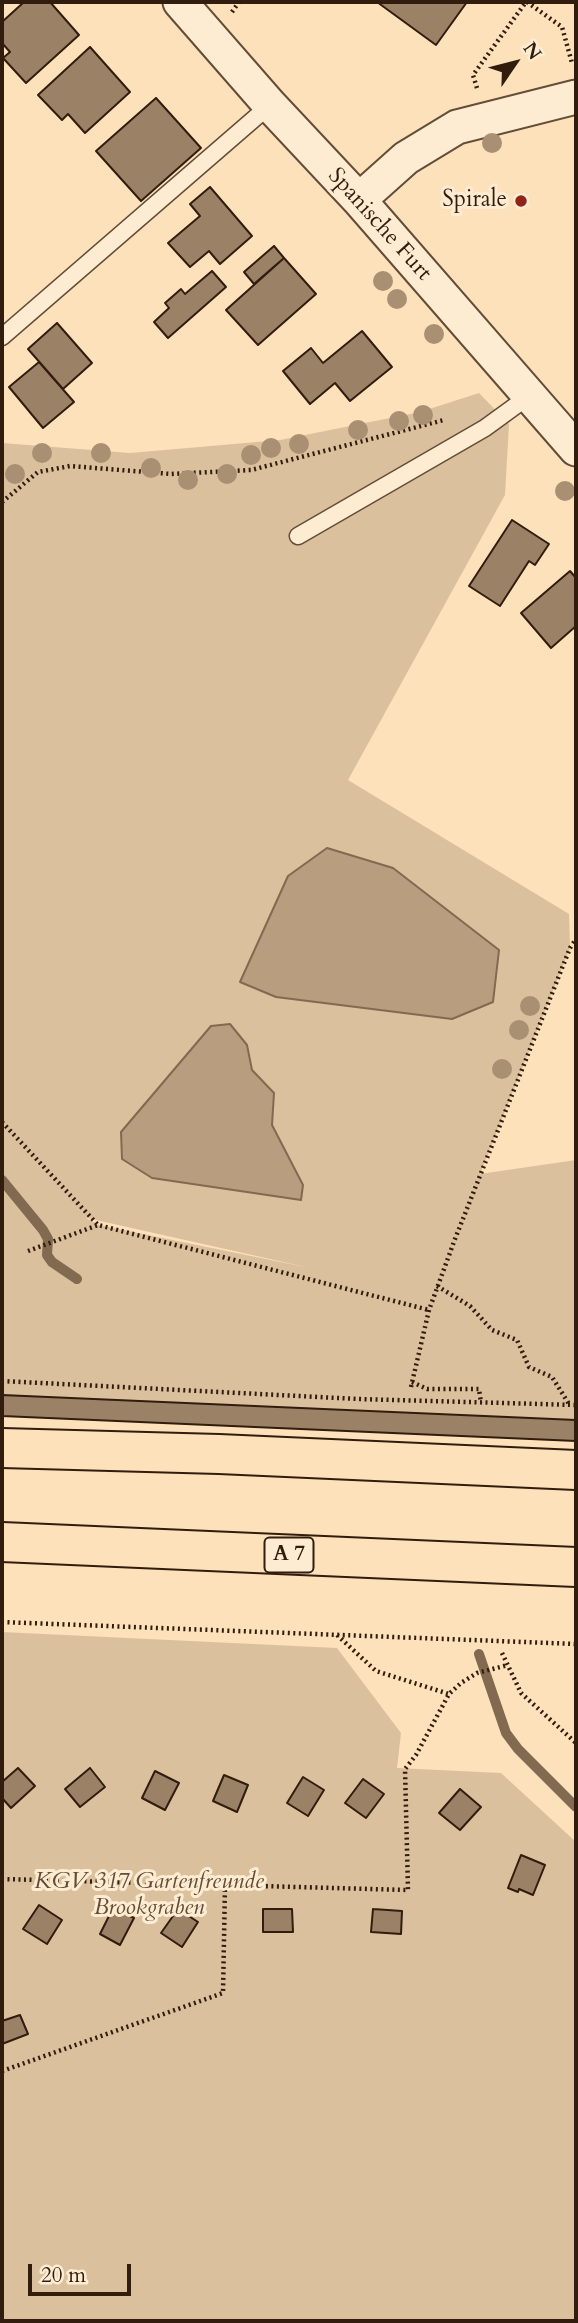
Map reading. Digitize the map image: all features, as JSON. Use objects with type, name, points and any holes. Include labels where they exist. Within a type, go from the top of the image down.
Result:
[{"type":"highway","points":[[2,1448],[219,1454],[576,1470]]},
{"type":"highway","name":"A 7","points":[[2,1542],[576,1567]]},
{"type":"street","name":"Spanische Furt","points":[[180,2],[270,105],[359,200],[576,450]]},
{"type":"street","points":[[359,200],[406,158],[457,127],[486,120],[574,82]]},
{"type":"lane","points":[[2,337],[270,105]]},
{"type":"lane","points":[[298,536],[485,428],[529,396]]},
{"type":"path","points":[[486,120],[473,75],[527,2],[562,27],[574,82]]},
{"type":"path","points":[[2,502],[38,472],[48,470],[70,466],[172,474],[251,470],[446,420]]},
{"type":"path","points":[[481,1403],[479,1389],[427,1389],[411,1385],[429,1310],[570,948],[576,939]]},
{"type":"path","points":[[2,1122],[98,1225],[429,1310]]},
{"type":"path","points":[[28,1251],[98,1225]]},
{"type":"path","points":[[438,1286],[470,1306],[492,1330],[517,1340],[529,1367],[552,1377],[569,1405]]},
{"type":"path","points":[[2,1381],[576,1405]]},
{"type":"path","points":[[2,1622],[576,1644]]},
{"type":"path","points":[[337,1634],[376,1671],[449,1694]]},
{"type":"path","points":[[502,1653],[522,1693],[576,1743]]},
{"type":"path","points":[[2,1879],[408,1889],[405,1769],[416,1755],[449,1694],[477,1673],[508,1665]]},
{"type":"path","points":[[2,2071],[223,1993],[225,1885]]},
{"type":"green space","points":[[479,393],[509,424],[505,495],[348,780],[569,914],[570,948],[480,1174],[576,1160],[576,1420],[2,1395],[2,443],[130,453],[280,440],[420,412]],"holes":[[[211,1026],[247,1045],[252,1070],[274,1093],[272,1125],[303,1185]],[[87,1218],[310,1268],[99,1225]]]},
{"type":"green space","name":"KGV 317 Gartenfreunde Brookgraben","points":[[2,1632],[337,1648],[401,1733],[397,1768],[501,1773],[576,1842],[576,2321],[2,2321]]},
{"type":"shaded area","points":[[327,848],[393,868],[499,950],[493,1002],[452,1019],[276,997],[240,982],[288,876]]},
{"type":"shaded area","points":[[230,1024],[247,1045],[252,1070],[274,1093],[272,1125],[303,1185],[301,1200],[152,1178],[122,1159],[121,1132],[211,1026]]},
{"type":"building","points":[[24,2],[50,2],[79,35],[26,83],[3,58],[10,52],[2,43],[2,22]]},
{"type":"building","points":[[377,2],[467,2],[436,45]]},
{"type":"building","points":[[90,47],[130,92],[85,133],[68,114],[62,120],[38,95]]},
{"type":"building","points":[[156,98],[201,148],[141,201],[96,151]]},
{"type":"building","points":[[210,187],[252,236],[220,264],[209,251],[190,267],[168,243],[200,216],[190,204]]},
{"type":"building","points":[[274,246],[284,258],[254,284],[244,272]]},
{"type":"building","points":[[284,258],[316,294],[258,345],[226,310]]},
{"type":"building","points":[[212,271],[226,287],[168,338],[154,322],[169,308],[165,303],[181,289],[185,294]]},
{"type":"building","points":[[57,323],[92,363],[63,389],[28,349]]},
{"type":"building","points":[[362,331],[392,367],[350,401],[335,383],[310,404],[283,371],[311,348],[323,363]]},
{"type":"building","points":[[39,362],[74,402],[43,428],[9,387]]},
{"type":"building","points":[[512,520],[549,544],[535,565],[529,561],[500,606],[469,586]]},
{"type":"building","points":[[570,571],[576,578],[576,626],[551,648],[521,613]]},
{"type":"building","points":[[2,1395],[576,1420],[576,1441],[2,1416]]},
{"type":"building","points":[[18,1768],[35,1786],[11,1808],[2,1798],[2,1782]]},
{"type":"building","points":[[90,1768],[105,1787],[80,1807],[65,1789]]},
{"type":"building","points":[[155,1771],[179,1783],[165,1810],[142,1798]]},
{"type":"building","points":[[224,1775],[248,1785],[237,1812],[213,1801]]},
{"type":"building","points":[[303,1777],[324,1790],[308,1816],[287,1803]]},
{"type":"building","points":[[363,1779],[384,1794],[366,1818],[345,1803]]},
{"type":"building","points":[[460,1789],[481,1807],[460,1830],[439,1813]]},
{"type":"building","points":[[521,1855],[545,1865],[533,1895],[508,1888]]},
{"type":"building","points":[[39,1905],[62,1920],[47,1944],[23,1929]]},
{"type":"building","points":[[113,1908],[134,1918],[120,1945],[100,1934]]},
{"type":"building","points":[[178,1909],[198,1922],[182,1947],[161,1933]]},
{"type":"building","points":[[263,1909],[292,1909],[293,1932],[263,1932]]},
{"type":"building","points":[[373,1909],[402,1911],[401,1934],[371,1932]]},
{"type":"building","points":[[20,2015],[28,2034],[2,2044],[2,2021]]},
{"type":"waterway","points":[[2,1180],[43,1230],[48,1239],[47,1255],[52,1262],[77,1279]]},
{"type":"waterway","points":[[479,1654],[506,1733],[518,1749],[576,1807]]},
{"type":"place","name":"Spirale","points":[[521,201]]}]
